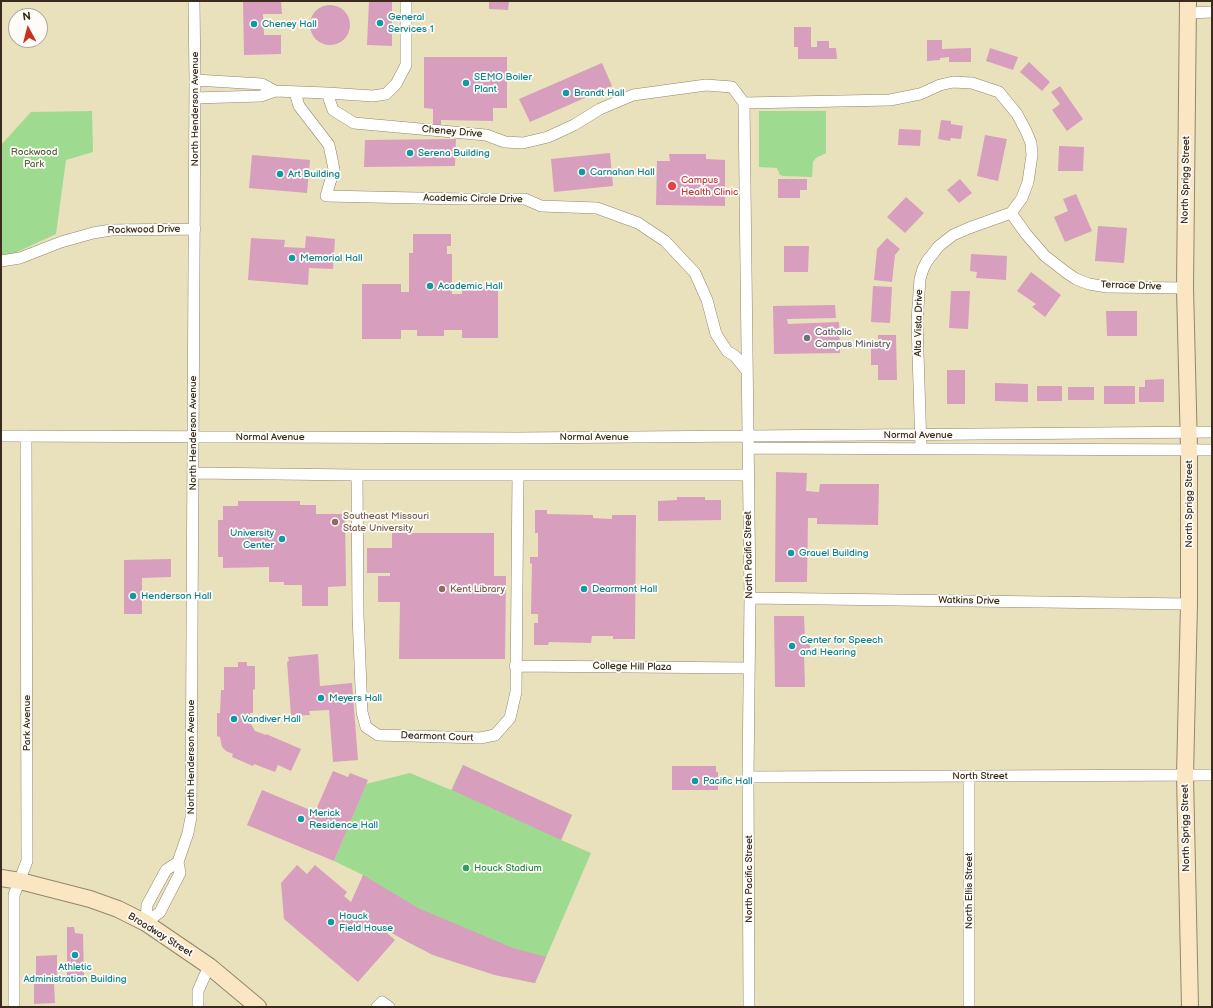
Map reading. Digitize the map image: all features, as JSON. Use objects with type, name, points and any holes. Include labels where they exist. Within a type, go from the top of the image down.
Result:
[{"type":"main road","name":"North Sprigg Street","points":[[1188,7],[1184,288],[1189,449],[1189,604],[1185,775],[1190,1007]]},
{"type":"main road","name":"Broadway Street","points":[[1,878],[20,881],[90,899],[118,909],[146,924],[209,966],[258,1007]]},
{"type":"street","name":"North Henderson Avenue","points":[[146,924],[147,905],[166,870],[178,862],[188,833],[191,817],[196,80],[194,1]]},
{"type":"street","points":[[195,98],[261,96],[275,91],[373,96],[386,94],[396,84],[406,66],[406,1]]},
{"type":"street","points":[[1188,7],[1212,12]]},
{"type":"street","points":[[196,80],[262,84],[275,91]]},
{"type":"street","points":[[744,103],[890,100],[920,94],[940,85],[953,82],[972,83],[999,92],[1017,114],[1031,143],[1032,160],[1028,182],[1022,198],[1011,212]]},
{"type":"street","name":"Cheney Drive","points":[[327,93],[333,110],[354,123],[486,135],[505,142],[523,143],[548,137],[574,125],[600,109],[633,95],[706,85],[732,87],[744,103]]},
{"type":"street","name":"Academic Circle Drive","points":[[295,92],[299,106],[329,144],[334,169],[326,196],[525,199],[541,206],[597,208],[638,223],[665,241],[695,273],[707,300],[716,334],[727,351],[735,356],[747,371]]},
{"type":"street","name":"North Pacific Street","points":[[744,103],[750,598],[748,777],[749,1007]]},
{"type":"street","name":"Terrace Drive","points":[[1011,212],[1026,234],[1044,256],[1076,279],[1089,284],[1108,287],[1184,288]]},
{"type":"street","name":"Alta Vista Drive","points":[[921,448],[917,321],[920,279],[923,269],[927,261],[939,246],[953,235],[1011,212]]},
{"type":"street","name":"Rockwood Drive","points":[[1,261],[20,258],[61,242],[93,233],[111,230],[195,229]]},
{"type":"street","name":"Normal Avenue","points":[[1,436],[534,438],[921,436],[1212,432]]},
{"type":"street","name":"Park Avenue","points":[[14,1007],[14,895],[27,861],[26,436]]},
{"type":"street","name":"Normal Avenue","points":[[748,448],[1212,450]]},
{"type":"street","points":[[193,473],[357,475],[748,475]]},
{"type":"street","name":"Dearmont Court","points":[[357,475],[358,615],[362,712],[366,727],[378,736],[480,738],[495,735],[510,718],[516,692],[515,666],[518,475]]},
{"type":"street","name":"Watkins Drive","points":[[750,598],[1189,604]]},
{"type":"street","name":"College Hill Plaza","points":[[515,666],[749,668]]},
{"type":"street","name":"North Street","points":[[748,777],[1212,775]]},
{"type":"street","name":"North Ellis Street","points":[[969,776],[969,1007]]},
{"type":"street","points":[[198,1007],[198,991],[209,966]]},
{"type":"green space","name":"Rockwood Park","points":[[92,111],[93,152],[66,160],[56,234],[15,253],[1,255],[1,145],[31,112]]},
{"type":"green space","points":[[759,111],[826,111],[826,153],[816,158],[813,162],[812,177],[783,176],[780,175],[777,168],[759,167]]},
{"type":"green space","name":"Houck Stadium","points":[[463,765],[572,815],[561,840],[591,853],[535,983],[495,975],[433,955],[378,925],[363,875],[334,861],[366,784],[410,773],[451,790]]},
{"type":"building","name":"Cheney Hall","points":[[243,1],[281,1],[282,14],[263,14],[264,35],[281,35],[281,54],[244,55]]},
{"type":"building","name":"General Services 1","points":[[369,1],[392,1],[392,46],[367,45]]},
{"type":"building","points":[[489,1],[509,1],[508,10],[489,9]]},
{"type":"building","points":[[334,5],[341,8],[347,14],[350,25],[349,33],[341,42],[334,45],[326,45],[319,42],[311,33],[310,21],[313,14],[322,6]]},
{"type":"building","points":[[794,27],[811,27],[811,47],[817,47],[817,41],[829,41],[829,48],[836,48],[837,59],[798,59],[798,47],[794,47]]},
{"type":"building","points":[[927,40],[942,40],[942,49],[971,48],[971,62],[949,62],[949,57],[940,58],[940,60],[927,61]]},
{"type":"building","points":[[990,48],[1018,57],[1013,70],[986,61]]},
{"type":"building","name":"SEMO Boiler Plant","points":[[424,57],[507,57],[507,108],[493,108],[493,121],[441,120],[441,125],[433,125],[433,109],[424,108]]},
{"type":"building","points":[[1029,62],[1050,82],[1042,91],[1020,72]]},
{"type":"building","name":"Brandt Hall","points":[[602,63],[612,86],[530,122],[519,99]]},
{"type":"building","points":[[1060,86],[1083,119],[1067,131],[1052,110],[1060,104],[1051,92]]},
{"type":"building","points":[[941,120],[951,121],[951,124],[963,126],[961,139],[951,138],[950,141],[938,139]]},
{"type":"building","points":[[899,129],[921,130],[920,146],[898,145]]},
{"type":"building","points":[[985,135],[1007,139],[998,181],[977,176]]},
{"type":"building","name":"Serena Building","points":[[456,139],[455,166],[364,167],[365,140]]},
{"type":"building","points":[[1059,146],[1084,147],[1083,171],[1058,171]]},
{"type":"building","name":"Carnahan Hall","points":[[610,153],[613,186],[554,192],[551,159]]},
{"type":"building","points":[[669,154],[706,154],[706,159],[725,160],[725,206],[656,205],[657,161],[670,161]]},
{"type":"building","name":"Art Building","points":[[252,155],[310,160],[307,193],[249,188]]},
{"type":"building","points":[[778,179],[807,179],[807,190],[800,190],[800,198],[778,198]]},
{"type":"building","points":[[960,179],[972,193],[959,203],[947,190]]},
{"type":"building","points":[[1076,194],[1092,231],[1065,242],[1054,217],[1068,211],[1063,199]]},
{"type":"building","points":[[906,197],[924,213],[905,233],[887,217]]},
{"type":"building","points":[[1098,226],[1127,228],[1124,263],[1095,261]]},
{"type":"building","name":"Academic Hall","points":[[413,234],[451,234],[451,246],[447,246],[447,254],[452,254],[452,294],[462,294],[462,286],[498,287],[498,338],[462,338],[462,330],[444,330],[444,336],[417,336],[417,330],[401,330],[401,339],[362,339],[362,284],[401,284],[401,292],[409,292],[409,253],[413,253]]},
{"type":"building","name":"Memorial Hall","points":[[306,236],[335,239],[333,269],[309,268],[308,285],[248,280],[251,238],[285,240],[284,247],[305,248]]},
{"type":"building","points":[[887,238],[900,249],[895,255],[892,282],[874,280],[877,249]]},
{"type":"building","points":[[784,246],[809,246],[808,272],[784,272]]},
{"type":"building","points":[[971,254],[1007,256],[1006,280],[976,278],[977,272],[970,271]]},
{"type":"building","points":[[1031,272],[1061,295],[1045,317],[1032,307],[1036,304],[1017,291]]},
{"type":"building","points":[[873,286],[892,287],[890,323],[871,322]]},
{"type":"building","points":[[951,291],[970,291],[968,329],[949,328]]},
{"type":"building","name":"Catholic Campus Ministry","points":[[835,305],[836,318],[787,319],[788,324],[839,322],[840,353],[774,354],[773,306]]},
{"type":"building","points":[[1106,311],[1137,311],[1137,336],[1107,336]]},
{"type":"building","points":[[878,335],[896,335],[897,380],[878,380],[878,365],[871,365],[871,342],[878,342]]},
{"type":"building","points":[[947,370],[965,370],[965,404],[947,404]]},
{"type":"building","points":[[1164,379],[1164,402],[1139,402],[1139,387],[1145,387],[1145,380]]},
{"type":"building","points":[[995,383],[1028,384],[1028,402],[995,401]]},
{"type":"building","points":[[1037,386],[1062,386],[1062,401],[1037,401]]},
{"type":"building","points":[[1104,386],[1135,386],[1135,404],[1104,404]]},
{"type":"building","points":[[1068,387],[1094,387],[1094,400],[1068,400]]},
{"type":"building","name":"Grauel Building","points":[[776,472],[807,473],[806,491],[819,492],[820,484],[879,484],[878,525],[817,524],[817,518],[808,518],[807,582],[775,582]]},
{"type":"building","points":[[677,497],[705,497],[705,500],[721,500],[721,520],[658,521],[658,501],[677,500]]},
{"type":"building","name":"University Center","points":[[238,501],[300,501],[300,505],[316,505],[316,514],[345,514],[346,586],[328,587],[328,606],[302,606],[302,585],[284,585],[284,582],[269,582],[269,567],[223,568],[223,557],[218,557],[218,520],[223,520],[223,506],[238,506]]},
{"type":"building","name":"Dearmont Hall","points":[[535,510],[547,510],[547,514],[593,515],[593,518],[612,519],[612,515],[636,515],[635,639],[613,639],[613,636],[592,636],[591,643],[549,642],[548,645],[534,645],[534,623],[538,623],[538,614],[531,614],[532,564],[530,563],[530,557],[538,557],[538,533],[535,533]]},
{"type":"building","name":"Kent Library","points":[[392,533],[494,533],[494,576],[506,576],[505,659],[399,659],[400,602],[378,602],[378,576],[390,576],[390,573],[367,573],[367,548],[392,548]]},
{"type":"building","name":"Henderson Hall","points":[[171,559],[171,577],[142,578],[142,614],[124,614],[124,560]]},
{"type":"building","name":"Center for Speech and Hearing","points":[[774,616],[804,616],[805,639],[810,639],[810,654],[804,654],[805,687],[775,687]]},
{"type":"building","name":"Meyers Hall","points":[[318,654],[320,686],[352,683],[358,760],[333,762],[329,710],[309,711],[310,715],[291,716],[287,662],[289,661],[288,657]]},
{"type":"building","name":"Vandiver Hall","points":[[238,662],[247,662],[247,666],[255,666],[253,713],[250,713],[251,724],[255,731],[266,734],[301,749],[291,771],[278,765],[275,772],[254,764],[253,766],[232,757],[233,754],[226,751],[222,747],[220,737],[217,736],[217,713],[220,713],[221,690],[224,690],[224,667],[238,667]]},
{"type":"building","points":[[463,765],[572,815],[561,840],[452,790]]},
{"type":"building","name":"Pacific Hall","points":[[672,766],[716,766],[716,772],[718,772],[718,790],[672,790]]},
{"type":"building","name":"Merick Residence Hall","points":[[333,771],[348,777],[350,773],[368,780],[334,861],[247,825],[262,790],[315,812]]},
{"type":"building","points":[[297,865],[307,874],[315,865],[347,892],[344,896],[351,902],[363,875],[418,908],[513,948],[546,957],[535,983],[495,975],[433,955],[378,925],[395,940],[358,982],[284,919],[281,883]]},
{"type":"building","name":"Athletic Administration Building","points":[[67,927],[74,927],[75,933],[83,934],[84,977],[67,977]]},
{"type":"building","points":[[57,955],[57,976],[36,976],[36,956]]},
{"type":"building","points":[[34,984],[54,984],[55,1003],[34,1004]]},
{"type":"place","name":"General Services 1","points":[[380,23]]},
{"type":"place","name":"Cheney Hall","points":[[254,24]]},
{"type":"place","name":"SEMO Boiler Plant","points":[[466,83]]},
{"type":"place","name":"Brandt Hall","points":[[566,93]]},
{"type":"place","name":"Serena Building","points":[[410,153]]},
{"type":"place","name":"Carnahan Hall","points":[[582,172]]},
{"type":"place","name":"Art Building","points":[[280,174]]},
{"type":"place","name":"Campus Health Clinic","points":[[672,186]]},
{"type":"place","name":"Memorial Hall","points":[[292,258]]},
{"type":"place","name":"Academic Hall","points":[[430,286]]},
{"type":"place","name":"Catholic Campus Ministry","points":[[807,338]]},
{"type":"place","name":"Southeast Missouri State University","points":[[335,522]]},
{"type":"place","name":"University Center","points":[[282,539]]},
{"type":"place","name":"Grauel Building","points":[[791,553]]},
{"type":"place","name":"Kent Library","points":[[442,589]]},
{"type":"place","name":"Dearmont Hall","points":[[584,589]]},
{"type":"place","name":"Henderson Hall","points":[[133,596]]},
{"type":"place","name":"Center for Speech and Hearing","points":[[792,646]]},
{"type":"place","name":"Meyers Hall","points":[[321,698]]},
{"type":"place","name":"Vandiver Hall","points":[[234,719]]},
{"type":"place","name":"Pacific Hall","points":[[695,781]]},
{"type":"place","name":"Merick Residence Hall","points":[[301,819]]},
{"type":"place","name":"Houck Stadium","points":[[466,868]]},
{"type":"place","name":"Houck Field House","points":[[331,922]]},
{"type":"place","name":"Athletic Administration Building","points":[[75,955]]}]
